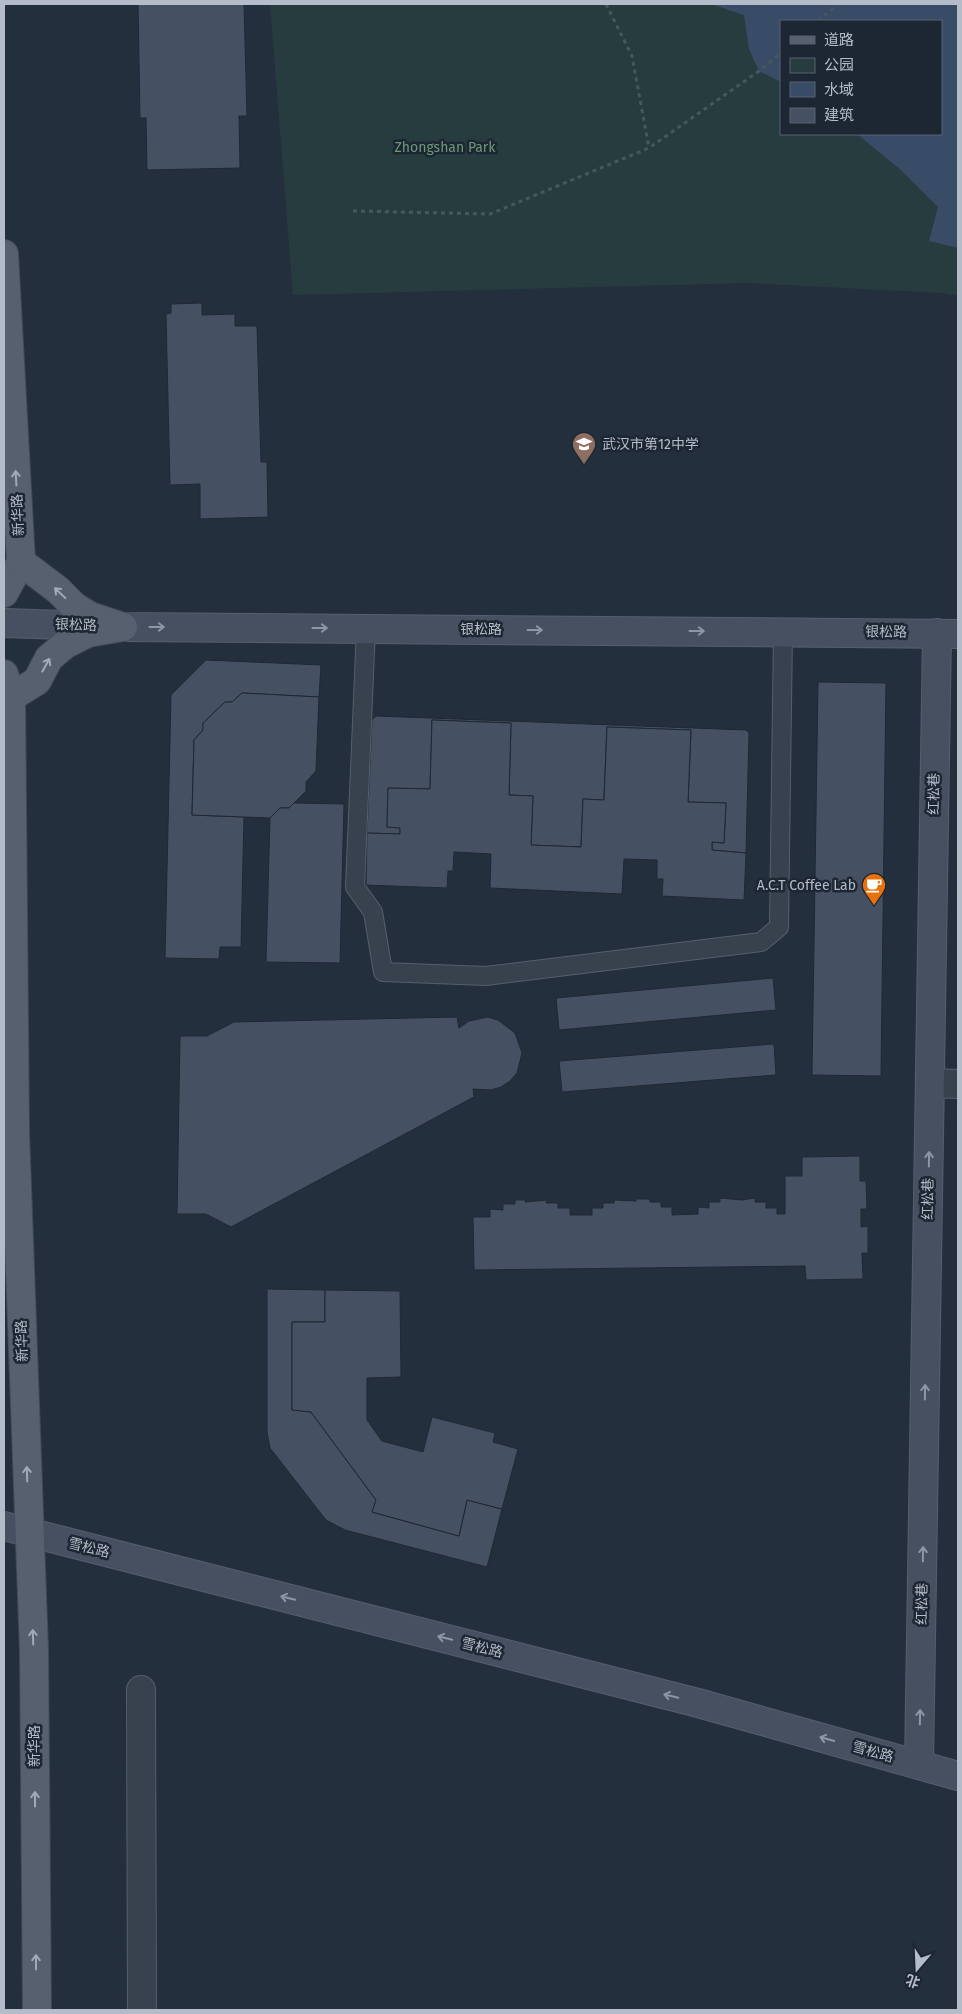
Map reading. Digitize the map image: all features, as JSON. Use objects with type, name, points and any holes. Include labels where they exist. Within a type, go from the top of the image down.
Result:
[{"type":"main road","name":"新华路","points":[[4,254],[20,562]]},
{"type":"main road","points":[[4,593],[20,562],[58,590],[74,606],[90,616],[123,627]]},
{"type":"main road","points":[[7,685],[37,681],[49,658],[66,644],[88,633],[123,627]]},
{"type":"main road","name":"新华路","points":[[7,685],[15,1133],[16,1529],[34,1650],[37,2010]]},
{"type":"street","name":"银松路","points":[[4,623],[123,627],[948,633]]},
{"type":"street","name":"红松巷","points":[[919,1765],[930,1083],[948,633]]},
{"type":"street","points":[[930,1083],[958,1084]]},
{"type":"street","name":"雪松路","points":[[16,1529],[698,1703],[958,1776]]},
{"type":"street","points":[[142,1690],[142,2010]]},
{"type":"lane","points":[[366,628],[355,887],[373,912],[383,972],[486,976],[761,942],[779,928],[783,631]]},
{"type":"path","points":[[606,4],[632,56],[649,148]]},
{"type":"path","points":[[819,20],[838,4]]},
{"type":"path","points":[[353,211],[490,214],[649,148],[759,71],[780,54]]},
{"type":"green space","name":"Zhongshan Park","points":[[270,4],[958,4],[958,296],[942,293],[750,283],[293,295]]},
{"type":"water","points":[[711,4],[958,4],[958,248],[929,241],[938,207],[901,170],[858,135],[942,135],[942,20],[780,20],[780,82],[759,71],[749,49],[744,15]]},
{"type":"building","points":[[138,4],[244,4],[247,116],[239,116],[240,168],[147,170],[146,118],[140,118]]},
{"type":"building","points":[[202,303],[202,315],[235,314],[235,326],[257,326],[261,462],[267,462],[268,517],[200,519],[200,484],[170,485],[166,314],[171,313],[171,304]]},
{"type":"building","points":[[206,660],[321,665],[319,697],[242,693],[232,702],[225,702],[203,723],[203,730],[194,740],[192,815],[244,817],[241,947],[220,947],[219,959],[165,958],[171,695]]},
{"type":"building","points":[[818,682],[886,683],[881,1076],[812,1075]]},
{"type":"building","points":[[242,693],[319,697],[316,771],[306,782],[306,791],[289,808],[280,808],[270,818],[192,815],[194,740],[203,730],[203,723],[225,702],[232,702]]},
{"type":"building","points":[[376,716],[746,730],[749,733],[746,853],[712,850],[712,842],[724,843],[726,803],[688,802],[691,730],[607,727],[604,800],[583,799],[581,847],[531,845],[533,796],[509,795],[511,723],[432,720],[430,789],[388,788],[387,827],[400,828],[400,834],[367,833],[372,720]]},
{"type":"building","points":[[432,720],[511,723],[509,795],[533,796],[531,845],[581,847],[583,799],[604,800],[607,727],[691,730],[688,802],[726,803],[724,843],[712,842],[712,850],[746,853],[744,900],[662,896],[663,879],[657,879],[657,860],[624,859],[622,894],[490,888],[491,854],[454,852],[453,871],[448,871],[447,888],[366,885],[367,833],[400,834],[400,828],[387,827],[388,788],[430,789]]},
{"type":"building","points":[[294,803],[344,804],[340,963],[266,962],[270,818],[280,808],[289,808]]},
{"type":"building","points":[[773,978],[776,1010],[559,1030],[556,998]]},
{"type":"building","points":[[457,1017],[459,1028],[469,1021],[488,1017],[498,1020],[515,1033],[522,1053],[517,1073],[510,1081],[501,1087],[491,1090],[473,1089],[474,1097],[231,1227],[206,1214],[177,1214],[180,1036],[207,1036],[234,1022]]},
{"type":"building","points":[[774,1044],[776,1075],[562,1092],[559,1061]]},
{"type":"building","points":[[860,1156],[860,1181],[866,1181],[867,1209],[861,1209],[861,1227],[868,1226],[868,1253],[862,1253],[863,1279],[806,1280],[805,1266],[474,1270],[473,1217],[490,1217],[490,1209],[503,1210],[503,1204],[515,1204],[515,1200],[526,1200],[525,1202],[547,1200],[546,1203],[558,1203],[558,1208],[570,1208],[570,1215],[592,1215],[592,1208],[603,1208],[603,1203],[614,1203],[614,1200],[636,1201],[636,1199],[650,1199],[650,1202],[661,1202],[661,1207],[672,1207],[672,1215],[698,1214],[698,1207],[709,1208],[709,1202],[720,1202],[720,1198],[742,1200],[755,1198],[755,1202],[766,1202],[766,1208],[777,1208],[777,1214],[785,1214],[785,1176],[802,1176],[802,1157]]},
{"type":"building","points":[[267,1289],[325,1290],[325,1322],[292,1322],[292,1410],[311,1412],[376,1500],[372,1512],[459,1536],[467,1500],[502,1509],[487,1567],[345,1530],[326,1520],[270,1448],[267,1432]]},
{"type":"building","points":[[325,1290],[400,1291],[401,1377],[367,1378],[367,1420],[382,1441],[423,1452],[432,1417],[495,1433],[493,1442],[518,1449],[502,1509],[467,1500],[459,1536],[372,1512],[376,1500],[311,1412],[292,1410],[292,1322],[325,1322]]},
{"type":"place","name":"武汉市第12中学","points":[[584,465]]},
{"type":"place","name":"A.C.T Coffee Lab","points":[[874,906]]}]
